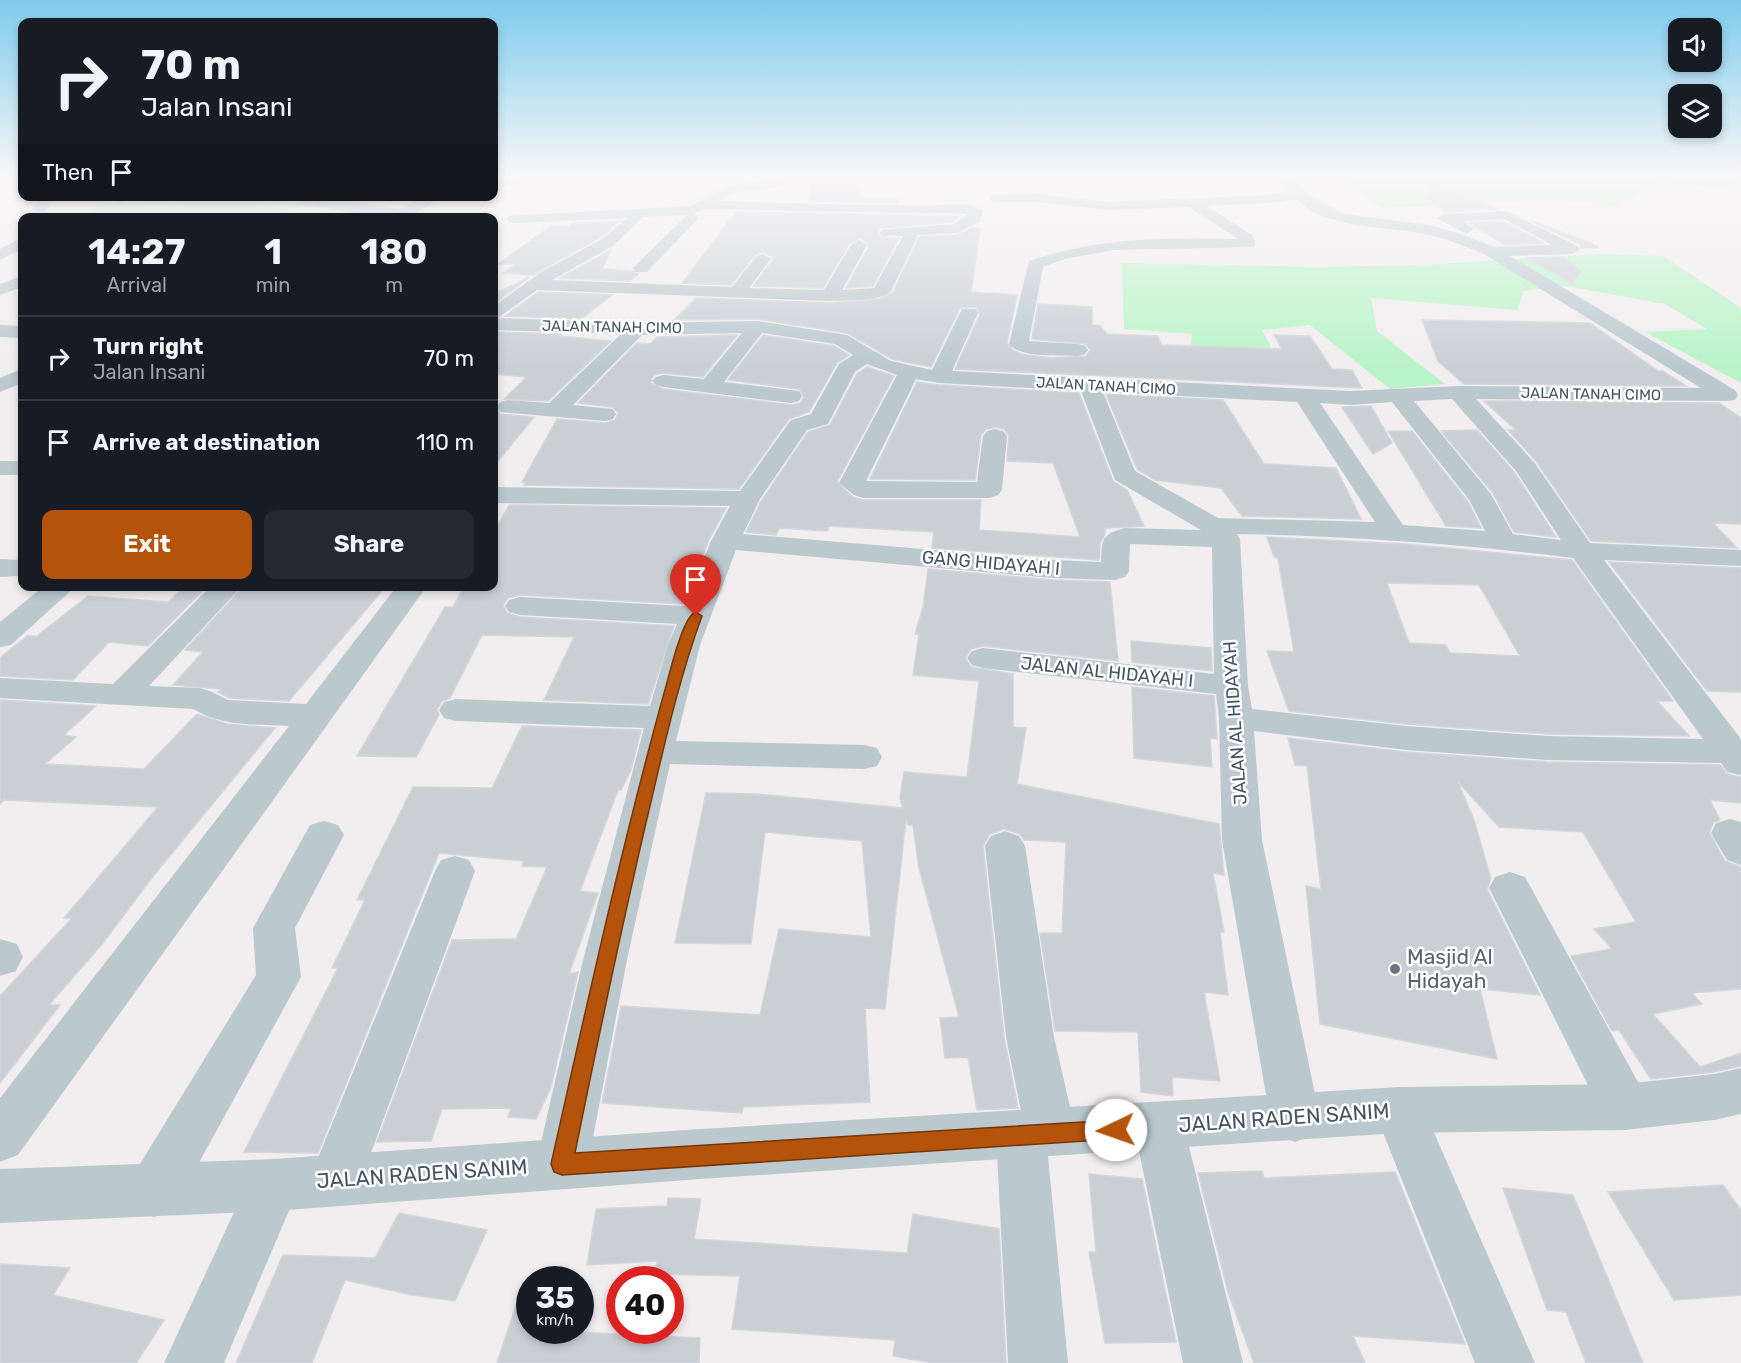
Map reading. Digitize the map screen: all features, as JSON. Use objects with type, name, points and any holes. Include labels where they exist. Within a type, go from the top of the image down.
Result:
[{"type":"street","points":[[498,311],[548,276],[597,252],[612,241]]},
{"type":"street","points":[[641,268],[668,241]]},
{"type":"street","points":[[535,285],[830,296],[862,295],[882,291],[908,241]]},
{"type":"street","points":[[1151,241],[1155,244]]},
{"type":"street","points":[[1078,350],[1031,348],[1019,344],[1035,264],[1053,257],[1097,248],[1155,244],[1248,244],[1247,241]]},
{"type":"street","points":[[1465,241],[1492,252],[1736,401]]},
{"type":"street","points":[[1489,241],[1510,251]]},
{"type":"street","points":[[1455,252],[1572,249],[1556,241]]},
{"type":"street","points":[[1,247],[18,244]]},
{"type":"street","points":[[830,296],[859,245]]},
{"type":"street","points":[[597,252],[655,254]]},
{"type":"street","points":[[736,293],[763,259]]},
{"type":"street","points":[[0,290],[18,283]]},
{"type":"street","points":[[830,296],[841,306],[840,339]]},
{"type":"street","points":[[939,377],[969,314]]},
{"type":"street","name":"JALAN TANAH CIMO","points":[[498,324],[637,329],[757,327],[840,339],[853,344],[867,356],[884,365],[939,377],[1350,399],[1458,392],[1736,401]]},
{"type":"street","points":[[708,387],[757,327]]},
{"type":"street","points":[[555,410],[637,329]]},
{"type":"street","points":[[0,331],[18,332]]},
{"type":"street","points":[[562,1164],[605,960],[684,645],[725,541],[747,499],[799,425],[820,419],[846,368],[867,356]]},
{"type":"street","points":[[0,370],[18,373]]},
{"type":"street","points":[[909,372],[852,483],[862,490],[989,490],[994,436]]},
{"type":"street","points":[[0,388],[18,377]]},
{"type":"street","points":[[663,381],[708,387],[786,389]]},
{"type":"street","points":[[1090,385],[1124,475],[1220,533],[1278,526],[1394,531],[1582,551],[1741,558]]},
{"type":"street","points":[[0,388],[18,390]]},
{"type":"street","points":[[1458,392],[1525,467],[1582,551],[1736,758]]},
{"type":"street","points":[[1398,395],[1482,499],[1503,541]]},
{"type":"street","points":[[1305,397],[1394,531]]},
{"type":"street","points":[[508,407],[605,414]]},
{"type":"street","points":[[0,468],[18,468]]},
{"type":"street","points":[[498,495],[747,499]]},
{"type":"street","name":"GANG HIDAYAH I","points":[[725,541],[1053,569],[1115,571],[1116,541],[1125,536],[1220,533]]},
{"type":"street","name":"JALAN AL HIDAYAH","points":[[1220,533],[1234,702],[1242,840],[1295,1118]]},
{"type":"street","points":[[0,568],[18,568]]},
{"type":"street","points":[[0,638],[56,591]]},
{"type":"street","points":[[123,693],[223,591]]},
{"type":"street","points":[[0,1138],[409,591]]},
{"type":"street","points":[[520,606],[696,616]]},
{"type":"street","name":"JALAN AL HIDAYAH I","points":[[983,658],[1234,702],[1406,738],[1736,758]]},
{"type":"street","points":[[0,688],[200,699],[221,711],[316,716]]},
{"type":"street","points":[[456,710],[864,757]]},
{"type":"street","points":[[154,1191],[279,977],[274,928],[324,835]]},
{"type":"street","points":[[1005,846],[1030,1036],[1036,1134],[1038,1363]]},
{"type":"street","points":[[335,1180],[455,871]]},
{"type":"street","points":[[1510,888],[1625,1107]]},
{"type":"street","name":"JALAN RADEN SANIM","points":[[0,1196],[274,1185],[1399,1110],[1625,1107],[1714,1097],[1741,1091]]},
{"type":"street","points":[[1399,1110],[1505,1363]]},
{"type":"street","points":[[1159,1127],[1213,1363]]},
{"type":"street","points":[[194,1363],[274,1185]]},
{"type":"green space","points":[[1598,254],[1663,256],[1741,308],[1741,383],[1645,332],[1707,329],[1665,304],[1565,286],[1524,291],[1517,310],[1371,298],[1377,331],[1445,384],[1390,389],[1310,325],[1262,330],[1272,349],[1191,347],[1192,334],[1124,329],[1122,263],[1316,267],[1425,265]]},
{"type":"building","points":[[531,241],[595,241],[533,275],[503,273],[517,264],[498,264]]},
{"type":"building","points":[[714,241],[855,241],[849,244],[823,288],[753,286],[773,260],[772,257],[762,252],[755,255],[731,285],[682,283]]},
{"type":"building","points":[[863,241],[898,241],[873,286],[846,288],[869,246]]},
{"type":"building","points":[[917,241],[978,241],[971,292],[1017,295],[1007,343],[1021,354],[1051,358],[1086,356],[1090,350],[1086,344],[1032,339],[1038,304],[1092,307],[1092,325],[1100,326],[1107,334],[1158,336],[1161,345],[1282,349],[1274,335],[1310,336],[1332,369],[1352,370],[1362,388],[955,369],[980,314],[976,307],[960,308],[931,367],[892,359],[847,333],[757,319],[674,320],[696,298],[830,303],[880,299],[893,292]]},
{"type":"building","points":[[1498,241],[1540,241],[1544,243],[1504,244]]},
{"type":"building","points":[[1572,241],[1584,241],[1598,248],[1582,248]]},
{"type":"building","points":[[611,250],[602,269],[632,271],[638,274],[630,281],[560,278]]},
{"type":"building","points":[[1563,257],[1581,271],[1572,284],[1527,258]]},
{"type":"building","points":[[530,277],[498,301],[498,292]]},
{"type":"building","points":[[538,292],[612,295],[581,319],[505,316]]},
{"type":"building","points":[[1422,320],[1590,323],[1658,371],[1663,371],[1686,386],[1464,384],[1438,361]]},
{"type":"building","points":[[498,332],[561,334],[559,336],[611,341],[548,401],[504,399],[527,377],[498,374]]},
{"type":"building","points":[[737,335],[703,377],[662,373],[654,375],[650,383],[663,389],[792,405],[800,403],[804,397],[799,389],[728,380],[763,335],[834,346],[849,355],[837,363],[809,412],[789,419],[739,489],[524,485],[526,482],[522,482],[557,419],[605,423],[615,420],[618,413],[613,407],[578,403],[637,343],[650,344],[657,337]]},
{"type":"building","points":[[867,367],[894,376],[837,482],[853,497],[863,500],[981,500],[979,530],[1080,537],[1053,463],[1007,461],[1009,436],[1004,429],[996,427],[986,429],[981,435],[975,480],[870,479],[917,382],[1079,393],[1113,481],[1127,490],[1144,526],[1105,528],[1105,534],[1100,543],[1099,560],[932,548],[934,532],[829,526],[827,531],[779,528],[776,535],[746,532],[762,500],[808,432],[830,425],[857,374]]},
{"type":"building","points":[[1106,394],[1223,400],[1264,464],[1336,468],[1361,519],[1242,516],[1221,488],[1155,480],[1137,469]]},
{"type":"building","points":[[1484,401],[1719,403],[1741,418],[1741,524],[1713,523],[1737,548],[1591,541],[1536,461],[1508,430],[1516,430]]},
{"type":"building","points":[[1371,406],[1392,443],[1373,454],[1342,407]]},
{"type":"building","points":[[498,411],[500,414],[534,417],[498,461]]},
{"type":"building","points":[[1477,430],[1514,472],[1556,537],[1514,532],[1493,493],[1441,431]]},
{"type":"building","points":[[1388,431],[1412,431],[1468,502],[1481,528],[1446,526]]},
{"type":"building","points":[[509,505],[726,508],[709,540],[683,604],[520,595],[508,598],[503,605],[507,613],[520,617],[674,626],[648,704],[544,700],[574,637],[482,635],[450,698],[442,701],[437,709],[439,715],[416,757],[357,756],[445,607],[453,607],[461,591],[498,591],[498,526]]},
{"type":"building","points":[[1267,537],[1405,544],[1572,560],[1673,701],[1657,701],[1689,736],[1547,734],[1406,724],[1289,711],[1267,651],[1294,652],[1278,558],[1274,557]],"holes":[[[1387,583],[1479,585],[1520,656],[1450,653],[1446,645],[1409,643]]]},
{"type":"building","points":[[1609,562],[1741,568],[1741,692],[1707,691]]},
{"type":"building","points":[[928,569],[1053,580],[1110,582],[1118,661],[983,646],[971,649],[965,658],[971,667],[1013,674],[1013,727],[1026,728],[1017,784],[1219,824],[1224,875],[1213,873],[1224,932],[1220,932],[1228,995],[1204,992],[1220,1081],[1172,1077],[1173,1096],[1141,1092],[1138,1032],[1055,1031],[1040,933],[1062,933],[1066,842],[1024,840],[1020,834],[1004,829],[990,834],[983,846],[1004,1037],[1018,1108],[977,1110],[968,1057],[945,1058],[940,1018],[959,1017],[919,868],[913,825],[908,825],[906,819],[885,1009],[865,1008],[870,1102],[743,1107],[742,1113],[602,1103],[621,1006],[760,1015],[779,929],[871,937],[862,841],[765,832],[751,944],[675,943],[706,793],[756,794],[903,808],[900,798],[904,772],[967,777],[979,681],[913,675],[919,634],[915,634],[923,607]]},
{"type":"building","points":[[180,591],[202,591],[148,646],[109,642],[73,680],[0,676],[0,658],[27,636],[37,636],[88,596],[168,602]]},
{"type":"building","points":[[239,591],[382,591],[289,701],[229,698],[218,692],[221,689],[173,685],[203,652],[185,650]]},
{"type":"building","points":[[1131,641],[1211,648],[1212,671],[1132,662]]},
{"type":"building","points":[[1132,687],[1214,696],[1217,739],[1210,738],[1212,767],[1134,758]]},
{"type":"building","points":[[0,700],[96,706],[64,735],[76,737],[45,764],[144,769],[197,714],[227,724],[275,728],[154,875],[103,943],[49,1005],[60,1005],[0,1083],[0,996],[72,918],[64,918],[158,807],[4,800],[0,804]]},
{"type":"building","points":[[522,726],[641,730],[631,770],[621,790],[618,790],[580,891],[598,893],[569,974],[578,972],[551,1087],[536,1119],[508,1117],[511,1108],[442,1109],[431,1141],[377,1142],[452,940],[516,939],[547,867],[522,866],[524,861],[439,853],[318,1153],[244,1152],[338,968],[332,968],[365,900],[357,900],[413,787],[492,788]]},
{"type":"building","points":[[1288,738],[1406,752],[1547,762],[1720,765],[1727,774],[1741,777],[1741,803],[1710,800],[1720,820],[1714,822],[1709,832],[1725,861],[1741,867],[1741,989],[1692,993],[1702,1004],[1653,1014],[1700,1067],[1741,1053],[1741,1066],[1714,1072],[1651,1079],[1619,1030],[1612,1031],[1571,956],[1612,949],[1594,929],[1636,922],[1583,832],[1499,827],[1458,782],[1474,820],[1491,879],[1487,889],[1540,995],[1480,989],[1497,1059],[1320,1024],[1306,886],[1321,889],[1307,766],[1295,765]]},
{"type":"building","points":[[1262,1171],[1264,1178],[1395,1172],[1465,1344],[1353,1336],[1365,1363],[1254,1363],[1228,1292],[1198,1173]]},
{"type":"building","points":[[1089,1174],[1142,1179],[1176,1342],[1105,1343],[1089,1252],[1096,1252]]},
{"type":"building","points":[[1723,1185],[1741,1210],[1741,1295],[1674,1300],[1608,1192]]},
{"type":"building","points":[[1503,1188],[1573,1195],[1643,1363],[1586,1363],[1566,1312],[1547,1310]]},
{"type":"building","points":[[668,1198],[701,1199],[694,1239],[907,1253],[913,1214],[999,1229],[1006,1363],[932,1363],[893,1356],[895,1340],[732,1329],[740,1276],[684,1275],[684,1266],[656,1266],[657,1261],[587,1265],[596,1209],[667,1206]]},
{"type":"building","points":[[399,1213],[487,1230],[455,1301],[412,1295],[345,1280],[312,1363],[236,1363],[283,1255],[375,1258]]},
{"type":"building","points":[[0,1264],[70,1268],[53,1295],[164,1320],[136,1363],[0,1363]]},
{"type":"building","points":[[516,1305],[516,1344],[594,1344],[594,1333],[606,1334],[606,1344],[684,1344],[684,1337],[700,1338],[699,1363],[497,1363]]},
{"type":"place","name":"Masjid Al Hidayah","points":[[1395,969]]},
{"type":"route","points":[[696,616],[684,645],[655,752],[605,960],[562,1164],[1116,1130]]}]
